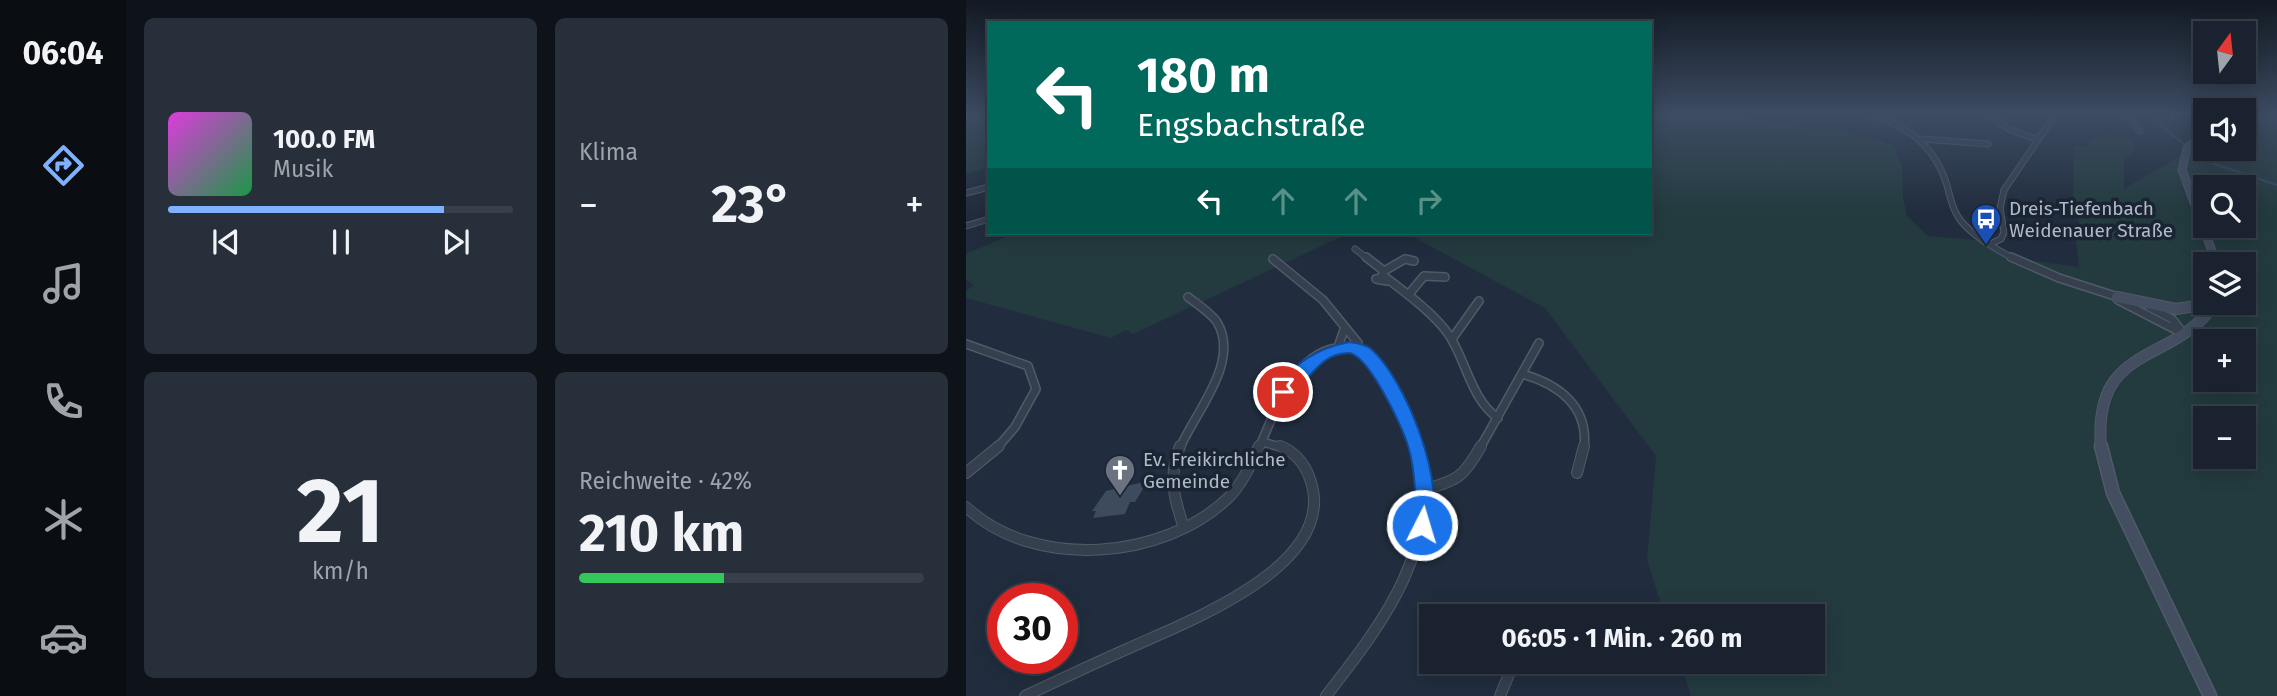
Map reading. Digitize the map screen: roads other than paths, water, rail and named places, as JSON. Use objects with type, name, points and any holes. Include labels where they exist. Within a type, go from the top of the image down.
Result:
[{"type":"street","points":[[1929,147],[1939,160],[1952,206],[1961,220],[1990,244],[2026,262],[2162,313],[2175,323],[2182,333]]},
{"type":"street","points":[[1990,244],[2001,239],[2004,232],[2000,214],[2004,190],[2033,147]]},
{"type":"street","points":[[2189,147],[2183,156],[2182,170],[2212,252]]},
{"type":"street","points":[[966,193],[987,188]]},
{"type":"street","points":[[966,226],[987,220]]},
{"type":"street","points":[[1355,249],[1409,295],[1452,339],[1485,409],[1499,418]]},
{"type":"street","points":[[1385,276],[1405,259],[1414,261]]},
{"type":"street","points":[[1273,260],[1322,300],[1358,343],[1356,348]]},
{"type":"street","points":[[1409,295],[1424,276],[1445,277]]},
{"type":"street","points":[[2105,293],[2182,333]]},
{"type":"street","points":[[1184,528],[1174,510],[1171,497],[1173,458],[1224,362],[1226,344],[1221,325],[1209,309],[1188,297]]},
{"type":"street","points":[[2117,297],[2176,309],[2193,306]]},
{"type":"street","points":[[1452,339],[1479,301]]},
{"type":"street","points":[[2207,315],[2204,320],[2132,362],[2118,376],[2108,391],[2101,415],[2100,447],[2104,470],[2123,517],[2210,696]]},
{"type":"street","points":[[1338,347],[1345,327]]},
{"type":"street","points":[[1425,489],[1451,483],[1467,471],[1499,418],[1539,342]]},
{"type":"street","points":[[966,344],[1028,366],[1036,389],[1025,412],[1003,444],[966,473]]},
{"type":"street","points":[[966,507],[1006,531],[1036,544],[1068,548],[1127,546],[1160,539],[1210,514],[1233,494],[1251,470],[1283,392],[1315,358],[1338,347],[1356,348],[1369,357],[1398,403],[1417,445],[1425,489],[1422,525],[1410,569],[1382,618],[1326,696]]},
{"type":"street","points":[[1522,374],[1537,377],[1560,389],[1581,412],[1587,432],[1586,455],[1577,473]]},
{"type":"street","points":[[1025,696],[1222,606],[1263,579],[1288,557],[1307,531],[1316,507],[1314,485],[1302,459],[1282,445],[1262,442]]},
{"type":"street","points":[[1500,696],[1509,674]]},
{"type":"waterway","points":[[2189,147],[2215,164],[2277,185]]},
{"type":"place","name":"Dreis-Tiefenbach Weidenauer Straße","points":[[1986,246]]},
{"type":"place","name":"Ev. Freikirchliche Gemeinde","points":[[1120,497]]}]
